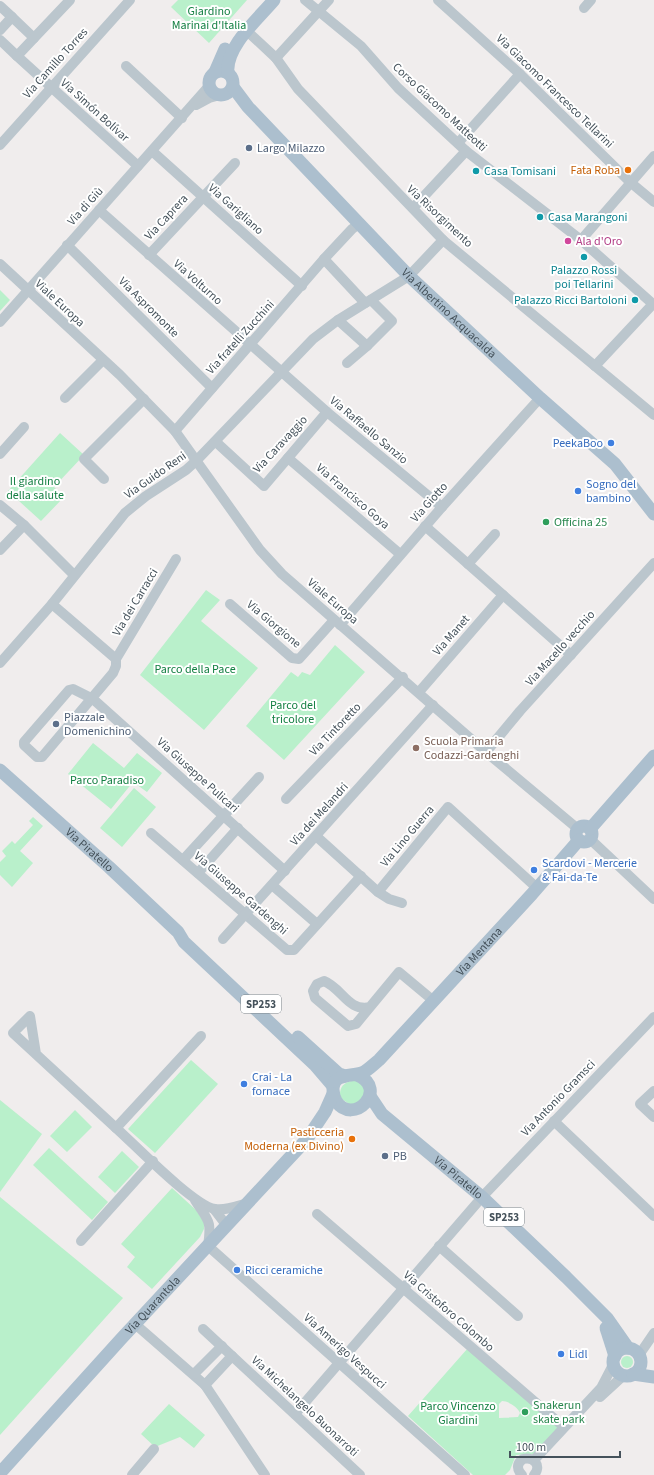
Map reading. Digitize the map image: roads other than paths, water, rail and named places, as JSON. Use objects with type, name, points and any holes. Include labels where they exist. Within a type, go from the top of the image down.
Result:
[{"type":"main road","points":[[222,72],[227,45],[262,0]]},
{"type":"main road","points":[[222,72],[233,79],[226,92],[213,92],[209,86],[210,78],[222,72],[228,58],[247,31],[274,0]]},
{"type":"main road","name":"Via Albertino Acquacalda","points":[[226,92],[248,107],[409,276],[540,398],[615,464],[654,514]]},
{"type":"main road","name":"Via Mentana","points":[[351,1076],[365,1072],[378,1060],[537,888],[654,756]]},
{"type":"main road","name":"Via Piratello","points":[[0,770],[109,867],[178,932],[184,942],[309,1060],[333,1090],[336,1101],[387,1128],[479,1200],[602,1321],[608,1332],[617,1371],[628,1375]]},
{"type":"main road","name":"Via Piratello","points":[[178,932],[186,936],[339,1074],[366,1081],[369,1091],[382,1114],[479,1200],[607,1318],[635,1353],[654,1372]]},
{"type":"main road","name":"Via Mentana","points":[[369,1091],[378,1060]]},
{"type":"main road","points":[[333,1090],[339,1078],[351,1076]]},
{"type":"main road","name":"Via Quarantola","points":[[0,1473],[305,1139],[325,1112],[333,1090]]},
{"type":"main road","points":[[353,1109],[366,1104],[369,1091]]},
{"type":"main road","name":"Via Quarantola","points":[[305,1139],[332,1116],[353,1109]]},
{"type":"main road","points":[[614,1359],[620,1350],[635,1353],[639,1368],[628,1375]]},
{"type":"main road","points":[[628,1375],[654,1377]]},
{"type":"street","points":[[17,56],[70,0]]},
{"type":"street","name":"Via Camillo Torres","points":[[0,144],[130,0]]},
{"type":"street","name":"Corso Giacomo Matteotti","points":[[305,0],[360,46],[398,88],[466,151],[582,240],[654,305]]},
{"type":"street","points":[[276,58],[329,0]]},
{"type":"street","name":"Via Giacomo Francesco Tellarini","points":[[438,0],[520,74],[630,182],[654,202]]},
{"type":"street","points":[[0,6],[34,38]]},
{"type":"street","points":[[0,30],[12,17]]},
{"type":"street","name":"Via Risorgimento","points":[[247,31],[276,58],[298,89],[443,240],[654,415]]},
{"type":"street","name":"Via Simón Bolívar","points":[[0,40],[50,88],[138,166]]},
{"type":"street","points":[[126,66],[182,118]]},
{"type":"street","points":[[458,143],[520,74]]},
{"type":"street","name":"Via di Giù","points":[[0,322],[209,86]]},
{"type":"street","name":"Via di Giù","points":[[191,108],[209,98],[226,92]]},
{"type":"street","name":"Via Garigliano","points":[[152,151],[302,286]]},
{"type":"street","points":[[413,208],[466,151]]},
{"type":"street","points":[[582,240],[630,182],[654,156]]},
{"type":"street","name":"Via Caprera","points":[[149,255],[235,163]]},
{"type":"street","name":"Via Volturno","points":[[99,210],[281,372]]},
{"type":"street","name":"Via fratelli Zucchini","points":[[175,431],[324,259],[352,229],[360,223]]},
{"type":"street","name":"Via Guido Reni","points":[[0,663],[52,604],[125,513],[146,496],[186,470],[196,461],[216,442],[313,339],[338,320],[409,276],[443,240]]},
{"type":"street","name":"Via Aspromonte","points":[[67,245],[212,388]]},
{"type":"street","points":[[324,259],[368,301],[392,321],[367,346],[347,363]]},
{"type":"street","name":"Viale Europa","points":[[0,264],[144,398],[175,431],[260,550],[282,574],[402,677],[486,752],[584,834],[654,899]]},
{"type":"street","points":[[595,366],[654,305]]},
{"type":"street","points":[[338,320],[367,346]]},
{"type":"street","points":[[65,398],[103,360]]},
{"type":"street","name":"Via Raffaello Sanzio","points":[[281,372],[442,507]]},
{"type":"street","points":[[104,478],[84,459],[144,398]]},
{"type":"street","name":"Via Giotto","points":[[337,622],[540,398]]},
{"type":"street","name":"Via Caravaggio","points":[[216,442],[264,486],[327,412]]},
{"type":"street","points":[[0,454],[24,427]]},
{"type":"street","name":"Via Francisco Goya","points":[[288,458],[400,554]]},
{"type":"street","points":[[0,505],[24,525],[74,575]]},
{"type":"street","points":[[0,550],[24,525]]},
{"type":"street","points":[[425,526],[571,655]]},
{"type":"street","points":[[468,564],[495,534]]},
{"type":"street","name":"Via dei Carracci","points":[[93,699],[113,673],[116,666],[116,659],[176,559]]},
{"type":"street","name":"Via Macello vecchio","points":[[486,752],[520,711],[654,563]]},
{"type":"street","name":"Via Manet","points":[[419,692],[503,595]]},
{"type":"street","name":"Via dei Carracci","points":[[52,604],[116,659]]},
{"type":"street","name":"Via Giorgione","points":[[230,604],[292,658],[296,659],[299,658],[337,622]]},
{"type":"street","name":"Via Tintoretto","points":[[286,799],[402,677]]},
{"type":"street","points":[[73,689],[93,699],[42,757],[37,757],[24,746],[24,742],[69,690],[73,689]]},
{"type":"street","name":"Via Giuseppe Pulicari","points":[[93,699],[284,871]]},
{"type":"street","name":"Via dei Melandri","points":[[223,939],[433,705]]},
{"type":"street","points":[[183,860],[259,776]]},
{"type":"street","name":"Via Lino Guerra","points":[[378,892],[448,807],[537,888]]},
{"type":"street","points":[[198,873],[238,828]]},
{"type":"street","name":"Via Giuseppe Gardenghi","points":[[152,833],[287,950],[291,951],[361,876]]},
{"type":"street","points":[[316,836],[378,892],[389,899],[402,903]]},
{"type":"street","points":[[272,885],[317,924]]},
{"type":"street","points":[[370,1007],[356,1007],[324,981],[317,984],[313,991],[314,998],[348,1026],[356,1024],[399,972],[429,997]]},
{"type":"street","name":"Via Antonio Gramsci","points":[[295,1414],[479,1200],[654,1018]]},
{"type":"street","points":[[116,1128],[201,1036]]},
{"type":"street","points":[[36,1054],[152,1161],[227,1226]]},
{"type":"street","points":[[654,1091],[640,1104],[654,1117]]},
{"type":"street","points":[[554,1121],[654,1216]]},
{"type":"street","points":[[81,1241],[152,1161]]},
{"type":"street","points":[[211,1213],[248,1203]]},
{"type":"street","points":[[208,1246],[211,1213]]},
{"type":"street","name":"Via Cristoforo Colombo","points":[[317,1214],[564,1427]]},
{"type":"street","name":"Via Amerigo Vespucci","points":[[208,1246],[465,1475]]},
{"type":"street","points":[[439,1246],[518,1316]]},
{"type":"street","points":[[135,1324],[205,1385],[265,1475]]},
{"type":"street","name":"Via Michelangelo Buonarroti","points":[[203,1329],[360,1475]]},
{"type":"street","points":[[635,1353],[651,1336]]},
{"type":"street","points":[[194,1374],[222,1346]]},
{"type":"street","name":"Via Michelangelo Buonarroti","points":[[205,1385],[232,1356]]},
{"type":"street","points":[[536,1468],[564,1427],[601,1388],[614,1359]]},
{"type":"street","points":[[536,1468],[628,1375]]},
{"type":"street","points":[[132,1475],[154,1449]]},
{"type":"street","points":[[519,1474],[518,1468],[521,1460],[528,1458],[536,1468]]},
{"type":"place","name":"Largo Milazzo","points":[[249,148]]},
{"type":"place","name":"Fata Roba","points":[[628,170]]},
{"type":"place","name":"Casa Tomisani","points":[[476,171]]},
{"type":"place","name":"Casa Marangoni","points":[[540,217]]},
{"type":"place","name":"Ala d'Oro","points":[[568,241]]},
{"type":"place","name":"Palazzo Rossi poi Tellarini","points":[[584,257]]},
{"type":"place","name":"Palazzo Ricci Bartoloni","points":[[635,300]]},
{"type":"place","name":"PeekaBoo","points":[[611,443]]},
{"type":"place","name":"Sogno del bambino","points":[[578,491]]},
{"type":"place","name":"Officina 25","points":[[546,522]]},
{"type":"place","name":"Piazzale Domenichino","points":[[56,724]]},
{"type":"place","name":"Scuola Primaria Codazzi-Gardenghi","points":[[416,748]]},
{"type":"place","name":"Scardovi - Mercerie & Fai-da-Te","points":[[534,870]]},
{"type":"place","name":"Crai - La fornace","points":[[244,1084]]},
{"type":"place","name":"Pasticceria Moderna (ex Divino)","points":[[352,1139]]},
{"type":"place","name":"PB","points":[[385,1156]]},
{"type":"place","name":"Ricci ceramiche","points":[[237,1270]]},
{"type":"place","name":"Lidl","points":[[561,1354]]},
{"type":"place","name":"Snakerun skate park","points":[[525,1412]]},
{"type":"park label","name":"Giardino Marinai d'Italia","points":[[209,18]]},
{"type":"park label","name":"Il giardino della salute","points":[[35,488]]},
{"type":"park label","name":"Parco della Pace","points":[[195,669]]},
{"type":"park label","name":"Parco del tricolore","points":[[293,712]]},
{"type":"park label","name":"Parco Paradiso","points":[[107,780]]},
{"type":"park label","name":"Parco Vincenzo Giardini","points":[[458,1413]]}]
